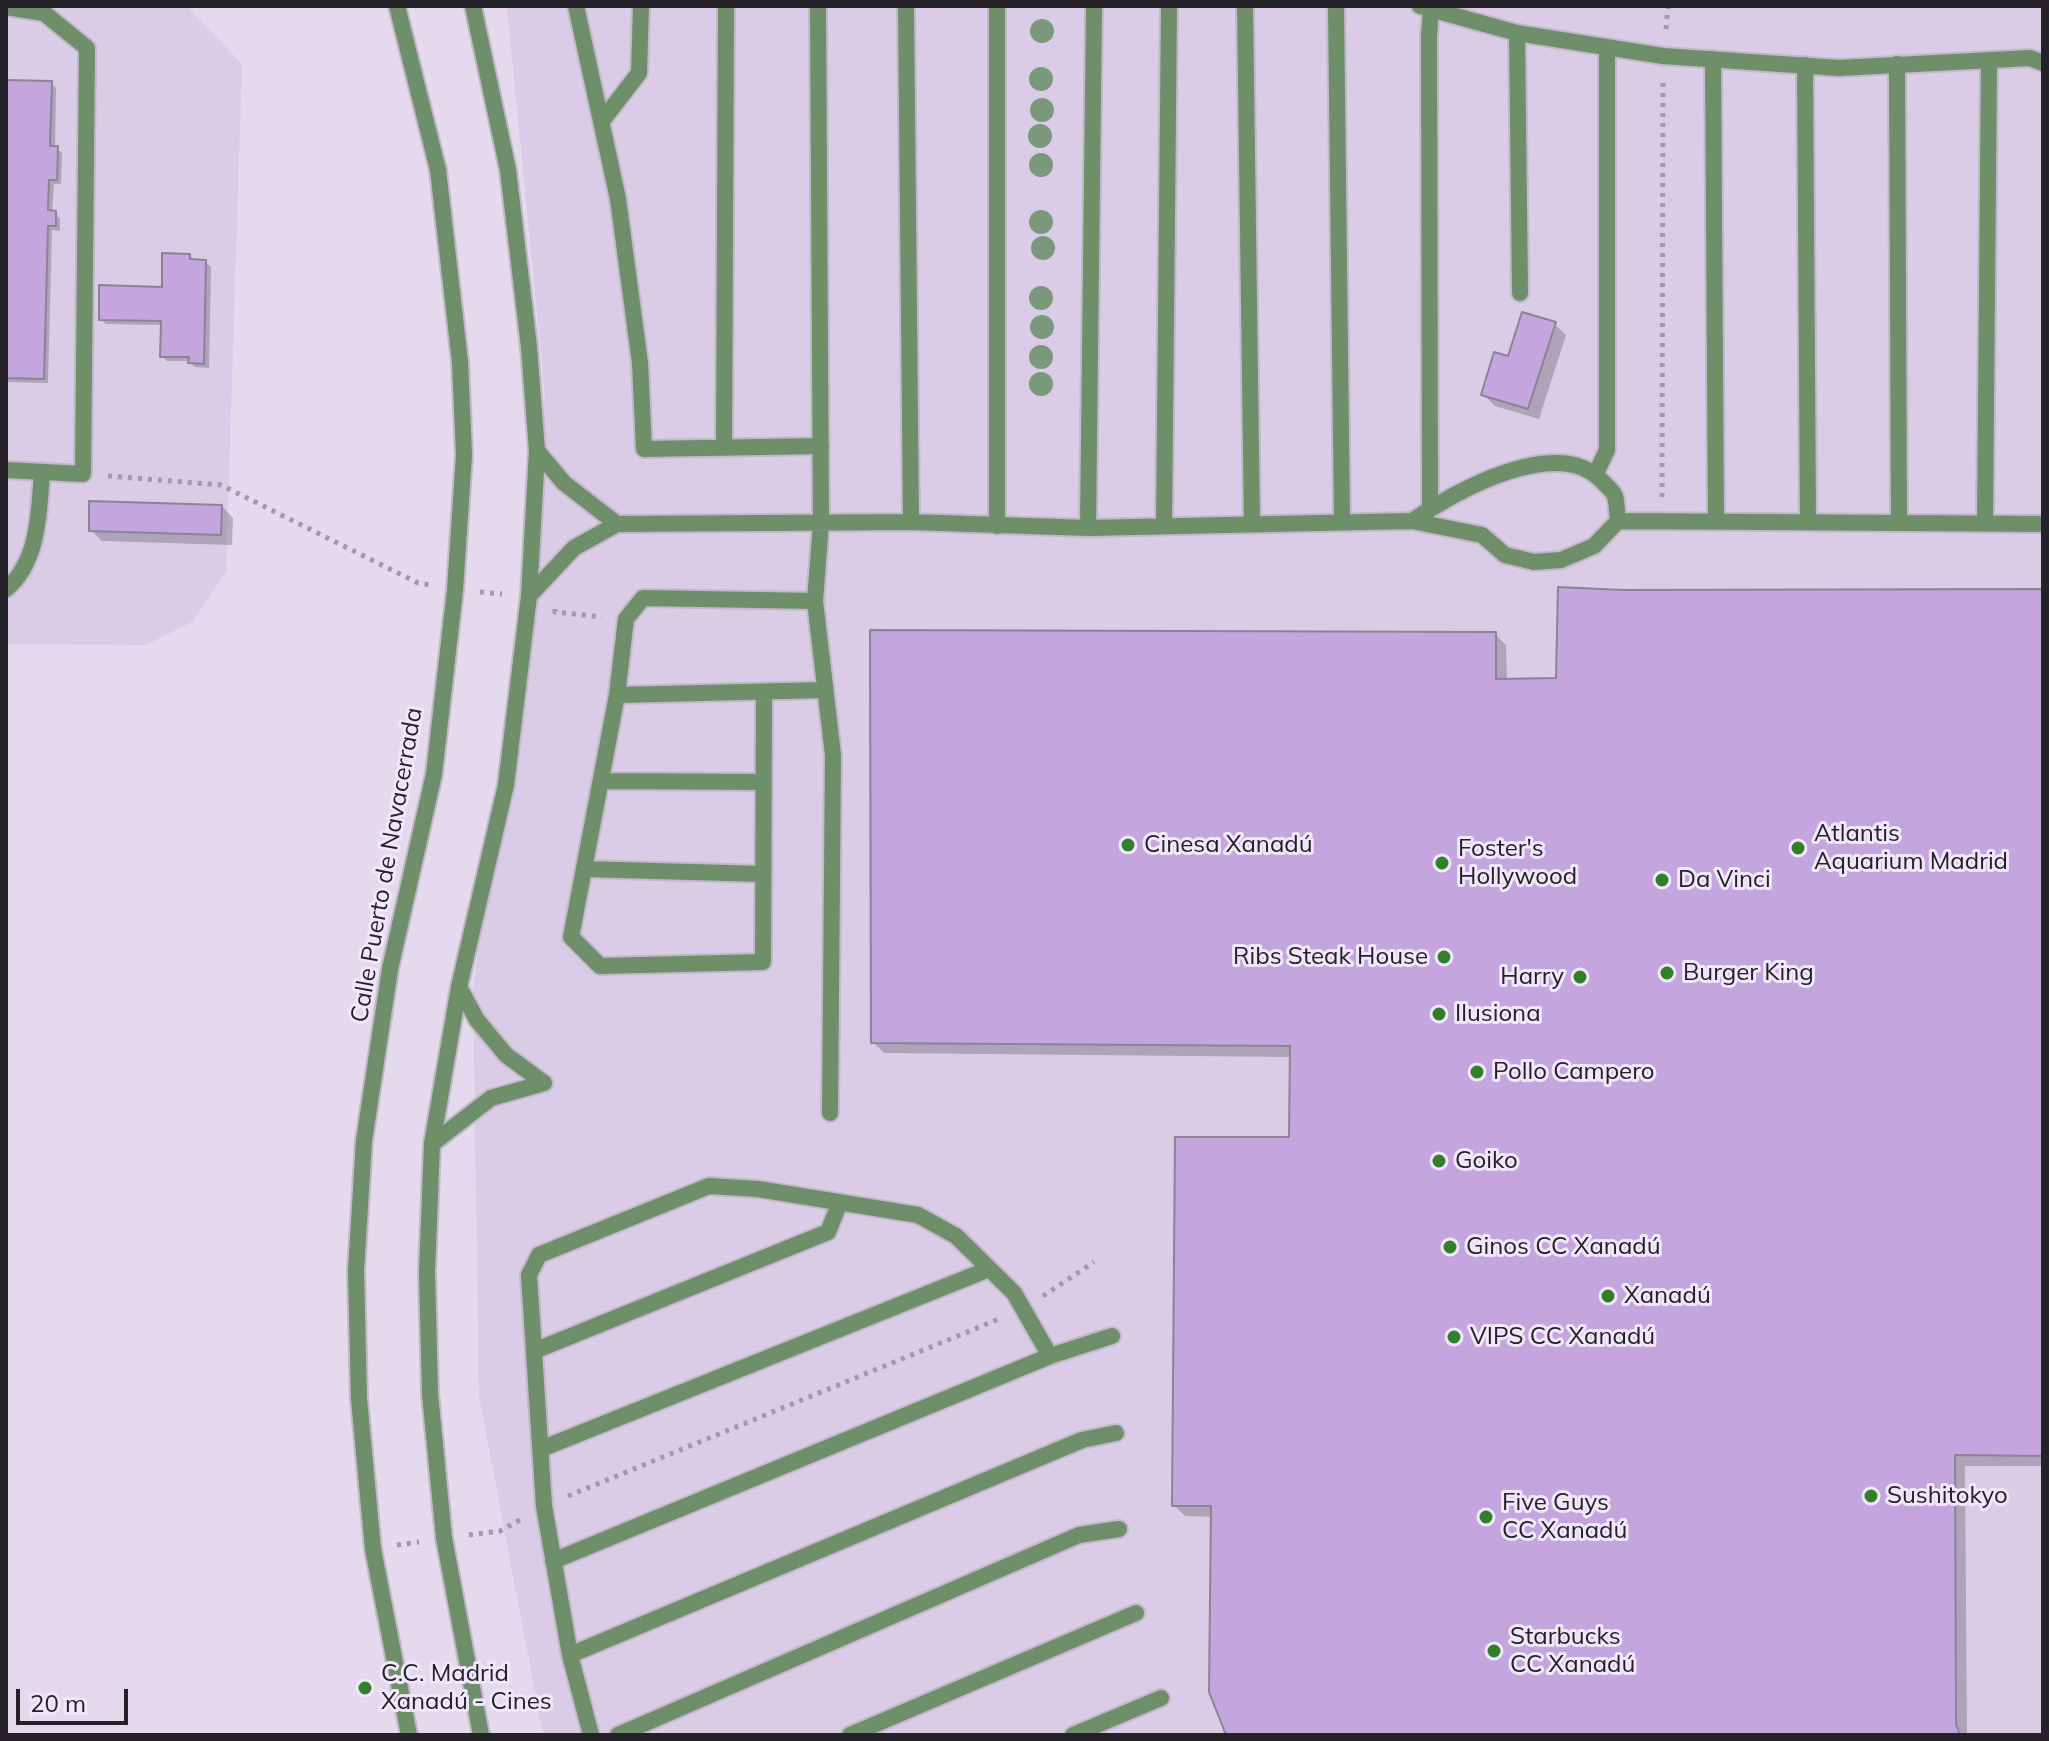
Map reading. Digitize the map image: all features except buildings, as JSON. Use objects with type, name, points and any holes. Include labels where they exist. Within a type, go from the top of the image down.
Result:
[{"type":"street","name":"Calle Puerto de Navacerrada","points":[[397,6],[438,170],[460,362],[464,455],[455,590],[434,774],[390,969],[364,1141],[356,1271],[359,1399],[373,1549],[409,1735]]},
{"type":"street","points":[[473,6],[508,170],[529,347],[537,451],[529,596],[506,785],[459,987],[432,1144],[427,1272],[430,1394],[444,1538],[481,1735]]},
{"type":"street","points":[[576,6],[618,199],[640,363],[644,449],[821,446]]},
{"type":"street","points":[[602,121],[639,73],[641,6]]},
{"type":"street","points":[[724,448],[726,6]]},
{"type":"street","points":[[818,6],[821,523],[815,601],[833,755],[830,1113]]},
{"type":"street","points":[[906,6],[911,522]]},
{"type":"street","points":[[997,6],[997,526]]},
{"type":"street","points":[[1088,528],[1094,6]]},
{"type":"street","points":[[1164,526],[1169,6]]},
{"type":"street","points":[[1245,6],[1252,524]]},
{"type":"street","points":[[1336,6],[1342,521]]},
{"type":"street","points":[[6,7],[44,13],[87,48],[83,474],[6,470]]},
{"type":"street","points":[[1430,508],[1429,36],[1426,8],[1517,33],[1663,56],[1839,68],[2030,58],[2043,63]]},
{"type":"street","points":[[1517,33],[1520,293]]},
{"type":"street","points":[[1596,473],[1607,450],[1607,47]]},
{"type":"street","points":[[1713,59],[1716,521]]},
{"type":"street","points":[[1985,524],[1989,60]]},
{"type":"street","points":[[1897,64],[1899,523]]},
{"type":"street","points":[[1805,65],[1808,522]]},
{"type":"street","points":[[537,451],[564,483],[617,524]]},
{"type":"street","points":[[1412,521],[1430,508],[1521,466],[1566,463],[1596,473],[1615,494],[1618,521]]},
{"type":"street","points":[[6,589],[19,578],[37,531],[42,472]]},
{"type":"street","points":[[529,596],[574,548],[617,524],[911,522],[1088,528],[1412,521],[1482,535],[1505,555],[1534,562],[1561,560],[1594,546],[1618,521],[2043,524]]},
{"type":"street","points":[[764,692],[763,962],[600,966],[571,937],[617,695],[626,619],[643,598],[815,601]]},
{"type":"street","points":[[617,695],[825,690]]},
{"type":"street","points":[[601,781],[764,782]]},
{"type":"street","points":[[584,869],[763,874]]},
{"type":"street","points":[[432,1144],[491,1098],[544,1083],[506,1055],[477,1020],[459,987]]},
{"type":"street","points":[[591,1735],[570,1655],[544,1506],[529,1275],[539,1255],[709,1186],[758,1189],[918,1215],[956,1236],[1014,1293],[1050,1356]]},
{"type":"street","points":[[534,1351],[828,1232],[840,1202]]},
{"type":"street","points":[[541,1449],[989,1269]]},
{"type":"street","points":[[553,1561],[1050,1356],[1112,1336]]},
{"type":"street","points":[[570,1655],[1068,1446],[1116,1433]]},
{"type":"street","points":[[618,1735],[1079,1535],[1119,1529]]},
{"type":"street","points":[[850,1735],[1136,1613]]},
{"type":"street","points":[[1073,1735],[1161,1698]]},
{"type":"path","points":[[1662,521],[1663,56],[1668,6]]},
{"type":"path","points":[[83,474],[221,485],[418,583],[455,590],[558,599],[555,612],[626,619]]},
{"type":"path","points":[[373,1549],[500,1531],[544,1506],[1023,1309],[1094,1262]]},
{"type":"shaded area","points":[[6,6],[187,6],[242,64],[226,572],[192,622],[146,645],[6,644]]},
{"type":"shaded area","points":[[507,6],[2043,6],[2043,1735],[543,1735],[479,1395],[473,991],[545,396]]},
{"type":"place","name":"Cinesa Xanadú","points":[[1128,845]]},
{"type":"place","name":"Atlantis Aquarium Madrid","points":[[1798,848]]},
{"type":"place","name":"Foster's Hollywood","points":[[1442,863]]},
{"type":"place","name":"Da Vinci","points":[[1662,880]]},
{"type":"place","name":"Ribs Steak House","points":[[1444,957]]},
{"type":"place","name":"Burger King","points":[[1667,973]]},
{"type":"place","name":"Harry","points":[[1580,977]]},
{"type":"place","name":"Ilusiona","points":[[1439,1014]]},
{"type":"place","name":"Pollo Campero","points":[[1477,1072]]},
{"type":"place","name":"Goiko","points":[[1439,1161]]},
{"type":"place","name":"Ginos CC Xanadú","points":[[1450,1247]]},
{"type":"place","name":"Xanadú","points":[[1608,1296]]},
{"type":"place","name":"VIPS CC Xanadú","points":[[1454,1337]]},
{"type":"place","name":"Sushitokyo","points":[[1871,1496]]},
{"type":"place","name":"Five Guys CC Xanadú","points":[[1486,1517]]},
{"type":"place","name":"Starbucks CC Xanadú","points":[[1494,1651]]},
{"type":"place","name":"C.C. Madrid Xanadú - Cines","points":[[365,1688]]}]
